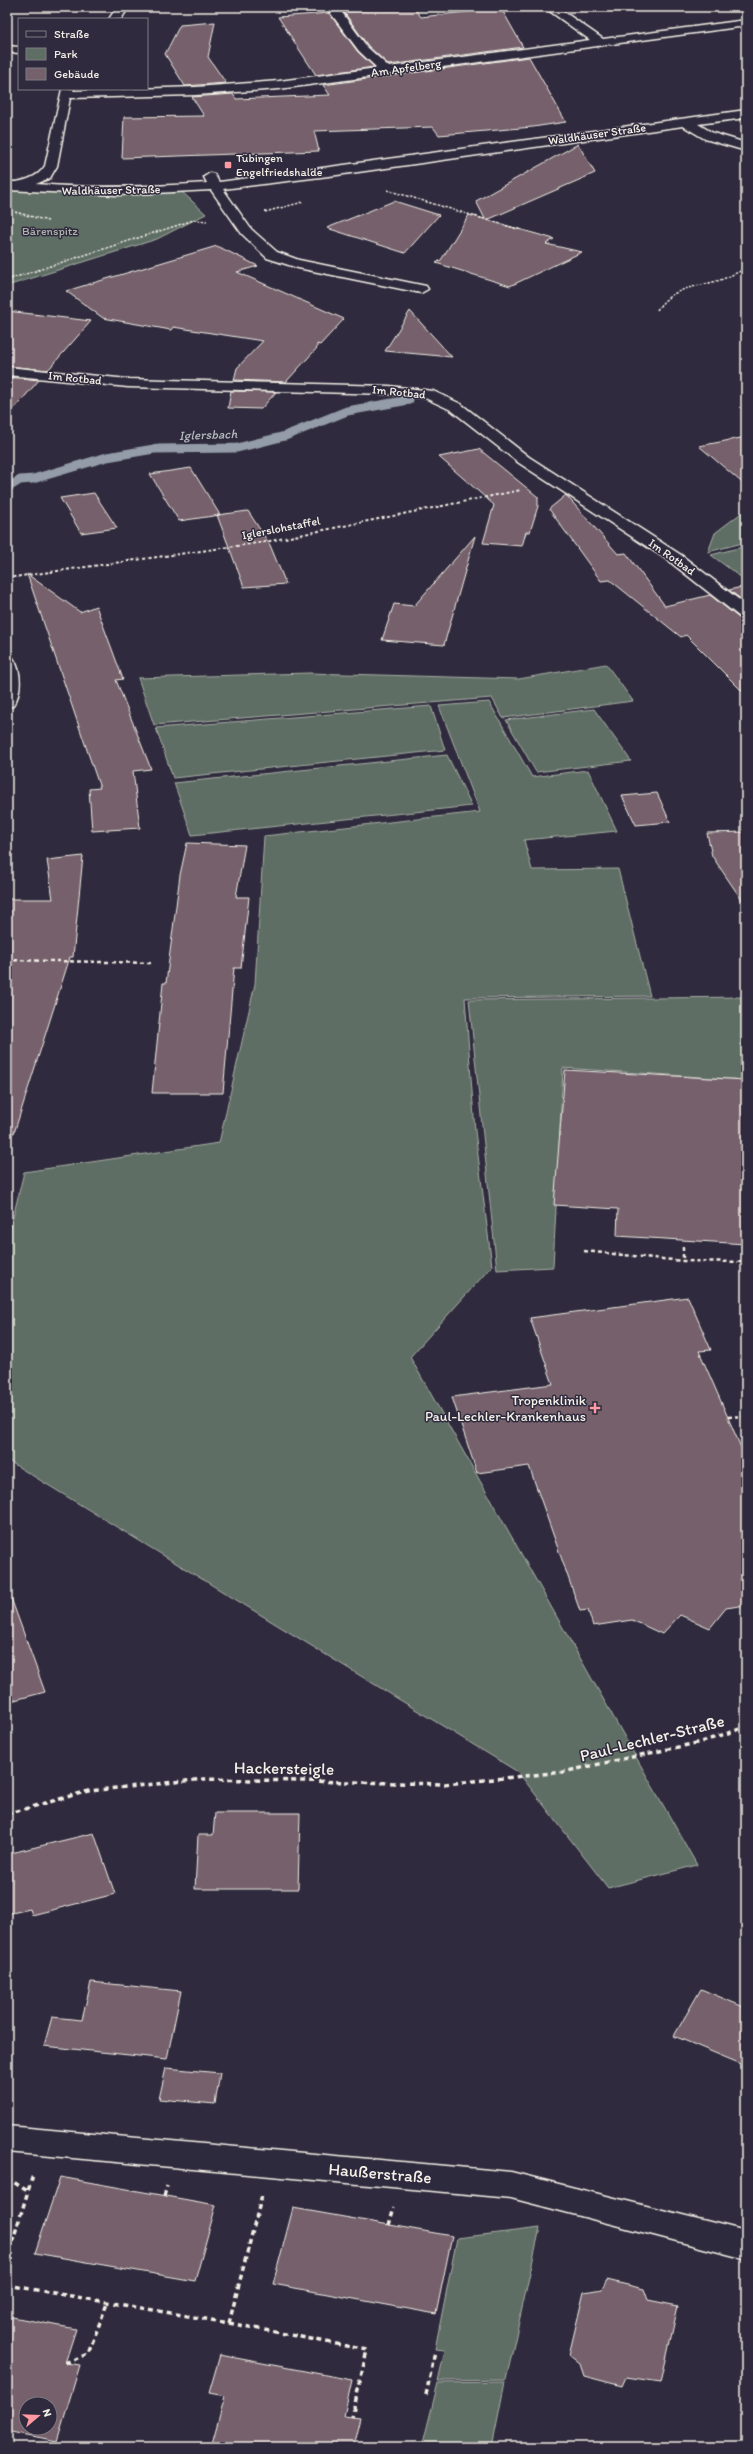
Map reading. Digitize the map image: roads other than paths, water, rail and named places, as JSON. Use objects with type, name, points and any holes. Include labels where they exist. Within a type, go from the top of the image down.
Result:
[{"type":"street","points":[[116,18],[123,7]]},
{"type":"street","points":[[332,7],[363,49],[387,71]]},
{"type":"street","points":[[550,7],[600,42]]},
{"type":"street","name":"Am Apfelberg","points":[[66,92],[239,88],[387,71],[746,23]]},
{"type":"street","points":[[7,49],[18,50]]},
{"type":"street","points":[[38,186],[51,166],[66,92]]},
{"type":"street","name":"Waldhäuser Straße","points":[[7,186],[179,189],[212,182],[311,175],[746,114]]},
{"type":"street","points":[[685,122],[709,136],[746,147]]},
{"type":"street","name":"Waldhäuser Straße","points":[[7,178],[38,186]]},
{"type":"street","points":[[212,182],[261,248],[273,256],[313,267],[421,288]]},
{"type":"street","name":"Im Rotbad","points":[[7,371],[128,383],[389,390],[428,394],[456,407],[524,460],[557,483],[675,558],[746,613]]},
{"type":"street","points":[[7,662],[12,683],[7,702]]},
{"type":"street","name":"Haußerstraße","points":[[7,2139],[511,2185],[746,2245]]},
{"type":"waterway","name":"Iglersbach","points":[[7,488],[20,480],[33,479],[107,457],[154,449],[237,448],[285,436],[347,411],[409,400]]},
{"type":"place","name":"Tübingen Engelfriedshalde","points":[[228,165]]},
{"type":"place","name":"Tropenklinik Paul-Lechler-Krankenhaus","points":[[595,1408]]},
{"type":"park label","name":"Bärenspitz","points":[[50,231]]}]
